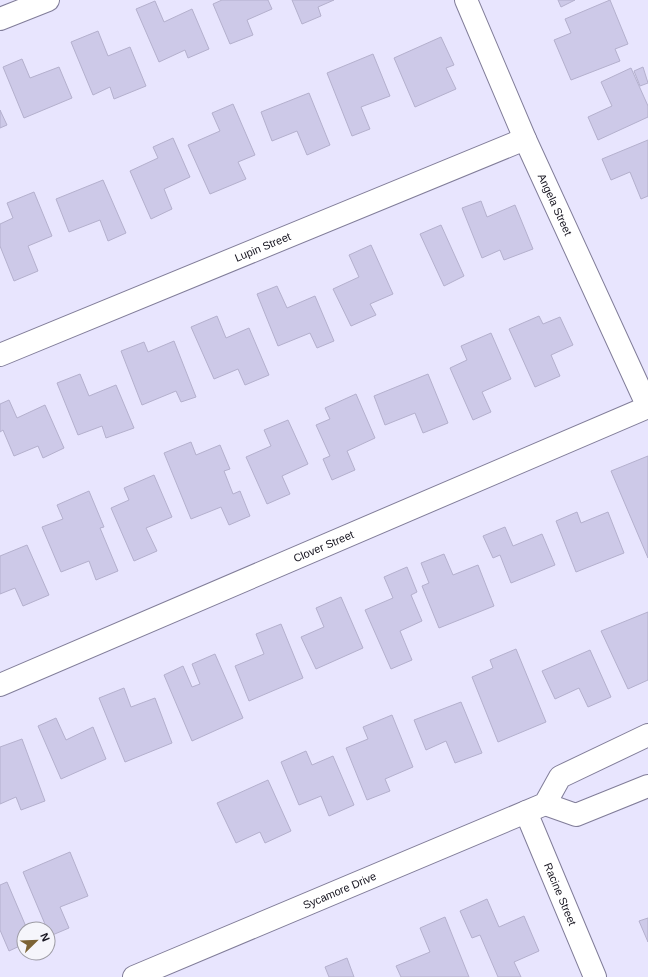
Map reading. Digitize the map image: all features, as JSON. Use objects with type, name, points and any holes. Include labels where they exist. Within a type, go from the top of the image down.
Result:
[{"type":"street","points":[[0,19],[48,0]]},
{"type":"street","name":"Angela Street","points":[[466,0],[525,139],[648,407]]},
{"type":"street","name":"Lupin Street","points":[[0,355],[525,139]]},
{"type":"street","name":"Clover Street","points":[[0,685],[648,407]]},
{"type":"street","points":[[648,736],[560,777],[536,808],[576,815],[648,786]]},
{"type":"street","name":"Sycamore Drive","points":[[134,977],[536,808]]},
{"type":"street","name":"Racine Street","points":[[536,808],[595,977]]},
{"type":"building","points":[[222,0],[268,0],[272,9],[247,20],[253,35],[230,44],[213,4]]},
{"type":"building","points":[[292,0],[334,0],[318,7],[321,16],[302,24]]},
{"type":"building","points":[[558,0],[575,0],[561,7]]},
{"type":"building","points":[[610,0],[628,44],[615,49],[620,61],[571,80],[554,40],[571,33],[565,19]]},
{"type":"building","points":[[155,1],[164,22],[192,9],[209,49],[188,58],[185,50],[159,62],[136,9]]},
{"type":"building","points":[[98,31],[108,56],[130,47],[146,86],[114,99],[110,87],[93,95],[71,42]]},
{"type":"building","points":[[441,37],[454,65],[446,68],[456,89],[415,107],[394,58]]},
{"type":"building","points":[[373,54],[390,96],[361,107],[370,129],[352,136],[327,73]]},
{"type":"building","points":[[22,59],[30,78],[59,67],[72,98],[24,118],[3,67]]},
{"type":"building","points":[[643,67],[648,83],[640,86],[634,71]]},
{"type":"building","points":[[631,68],[648,106],[648,117],[598,140],[588,117],[612,106],[601,82]]},
{"type":"building","points":[[309,93],[330,145],[307,155],[297,131],[272,141],[261,112]]},
{"type":"building","points":[[233,104],[255,155],[238,162],[246,179],[210,194],[188,145],[220,131],[212,113]]},
{"type":"building","points":[[0,110],[7,125],[0,128]]},
{"type":"building","points":[[173,138],[190,177],[164,189],[172,209],[151,219],[130,171],[158,158],[153,147]]},
{"type":"building","points":[[648,140],[648,196],[641,199],[630,172],[611,180],[602,159]]},
{"type":"building","points":[[103,180],[126,233],[108,241],[100,220],[69,232],[56,199]]},
{"type":"building","points":[[34,192],[52,236],[28,246],[38,271],[14,281],[0,246],[0,224],[13,218],[7,203]]},
{"type":"building","points":[[481,201],[487,217],[515,205],[533,249],[504,260],[500,250],[482,258],[462,208]]},
{"type":"building","points":[[441,225],[464,276],[444,286],[420,234]]},
{"type":"building","points":[[371,245],[393,294],[370,304],[376,315],[351,326],[333,289],[359,277],[349,255]]},
{"type":"building","points":[[277,286],[287,308],[315,296],[334,341],[317,348],[310,333],[278,346],[257,294]]},
{"type":"building","points":[[217,316],[226,338],[249,328],[269,375],[245,385],[238,369],[214,379],[191,327]]},
{"type":"building","points":[[539,316],[543,324],[560,317],[573,345],[551,355],[560,376],[535,387],[509,329]]},
{"type":"building","points":[[491,333],[511,379],[482,392],[491,412],[473,420],[450,368],[467,360],[461,346]]},
{"type":"building","points":[[174,341],[196,397],[181,402],[176,391],[142,405],[121,351],[144,342],[148,352]]},
{"type":"building","points":[[80,374],[89,396],[116,385],[134,428],[106,438],[102,426],[78,435],[57,383]]},
{"type":"building","points":[[428,374],[448,423],[423,433],[415,413],[385,425],[374,396]]},
{"type":"building","points":[[356,394],[375,438],[347,451],[355,470],[332,480],[323,459],[330,456],[316,425],[330,419],[325,408]]},
{"type":"building","points":[[9,400],[17,418],[45,405],[64,448],[43,458],[38,446],[14,456],[3,430],[0,432],[0,404]]},
{"type":"building","points":[[288,420],[308,464],[282,476],[290,494],[267,504],[246,457],[271,446],[264,430]]},
{"type":"building","points":[[191,442],[196,455],[220,445],[230,469],[224,471],[233,494],[240,491],[250,516],[229,525],[221,507],[191,519],[164,453]]},
{"type":"building","points":[[648,456],[648,558],[611,471]]},
{"type":"building","points":[[154,475],[172,517],[146,528],[157,551],[134,561],[111,508],[129,500],[124,488]]},
{"type":"building","points":[[89,491],[104,527],[100,528],[118,571],[96,580],[89,561],[61,572],[42,527],[63,519],[57,505]]},
{"type":"building","points":[[577,512],[581,523],[608,512],[624,553],[576,572],[556,521]]},
{"type":"building","points":[[505,527],[513,546],[542,534],[555,565],[511,583],[500,555],[493,558],[483,536]]},
{"type":"building","points":[[27,545],[49,595],[23,606],[15,588],[0,594],[0,556]]},
{"type":"building","points":[[444,554],[453,575],[478,565],[494,606],[439,628],[422,586],[429,583],[421,563]]},
{"type":"building","points":[[407,567],[417,592],[411,595],[422,621],[400,631],[412,660],[391,669],[365,610],[393,598],[384,577]]},
{"type":"building","points":[[341,597],[363,648],[316,669],[301,637],[324,627],[316,608]]},
{"type":"building","points":[[648,612],[648,680],[628,689],[601,631]]},
{"type":"building","points":[[281,624],[303,678],[249,701],[235,666],[264,654],[256,634]]},
{"type":"building","points":[[516,649],[546,722],[498,742],[472,677],[493,668],[490,660]]},
{"type":"building","points":[[590,650],[611,697],[588,707],[579,688],[555,699],[542,671]]},
{"type":"building","points":[[215,654],[243,718],[192,741],[164,675],[183,666],[192,687],[200,684],[192,664]]},
{"type":"building","points":[[124,688],[131,707],[155,698],[172,743],[125,762],[99,698]]},
{"type":"building","points":[[461,702],[482,753],[455,763],[446,741],[426,750],[414,720]]},
{"type":"building","points":[[392,715],[413,767],[385,779],[390,791],[367,800],[346,748],[368,739],[363,727]]},
{"type":"building","points":[[56,718],[66,740],[93,727],[106,759],[61,779],[38,726]]},
{"type":"building","points":[[22,739],[45,801],[21,810],[16,797],[0,804],[0,747]]},
{"type":"building","points":[[306,751],[312,765],[333,756],[354,805],[329,816],[321,796],[299,805],[281,762]]},
{"type":"building","points":[[268,780],[291,831],[265,843],[260,832],[236,843],[217,803]]},
{"type":"building","points":[[70,852],[88,896],[60,907],[69,928],[56,933],[56,921],[44,921],[23,872]]},
{"type":"building","points":[[7,882],[24,921],[16,921],[16,948],[9,951],[0,930],[0,885]]},
{"type":"building","points":[[487,899],[499,927],[524,916],[539,951],[514,962],[521,977],[498,977],[480,935],[472,938],[460,911]]},
{"type":"building","points":[[445,917],[469,977],[401,977],[396,966],[430,952],[420,928]]},
{"type":"building","points":[[648,918],[648,942],[639,921]]},
{"type":"building","points":[[347,958],[354,977],[329,977],[325,967]]}]
